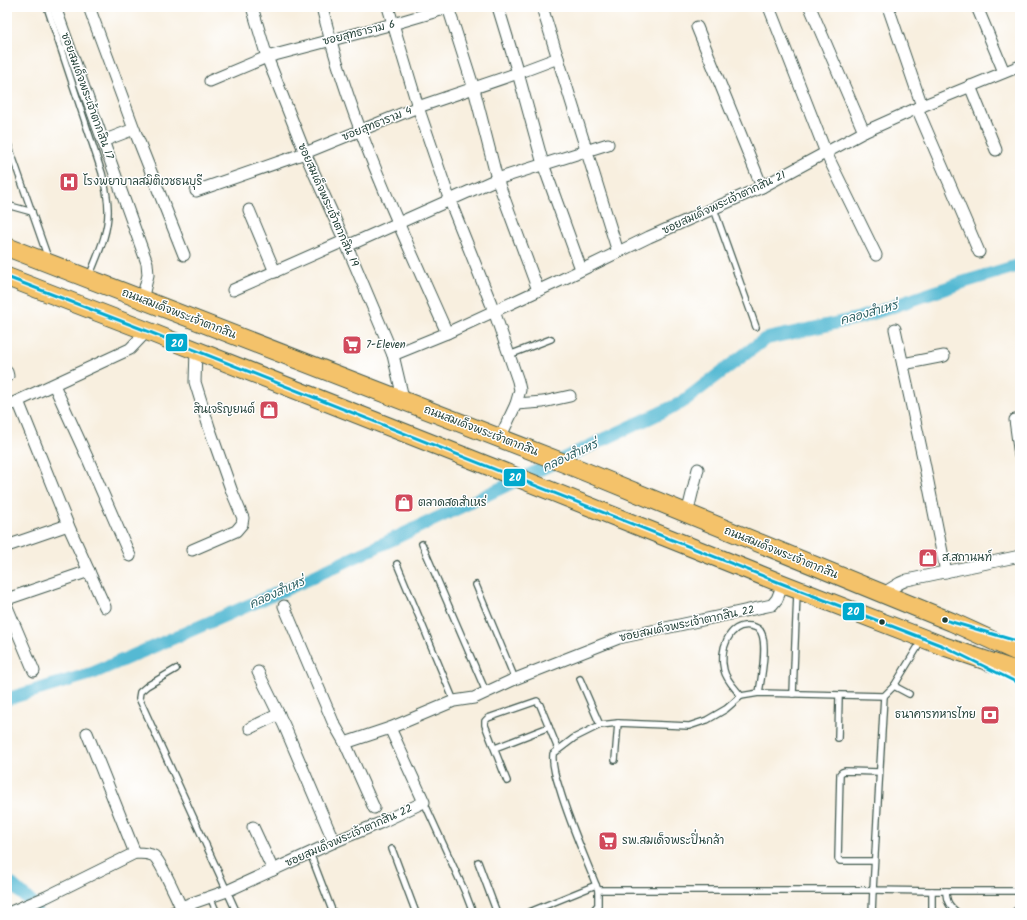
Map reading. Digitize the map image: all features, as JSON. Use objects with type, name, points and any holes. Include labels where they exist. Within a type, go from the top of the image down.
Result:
[{"type":"main road","name":"ถนนสมเด็จพระเจ้าตากสิน","points":[[7,248],[564,463],[952,622],[1020,653]]},
{"type":"main road","points":[[7,277],[532,483],[790,587],[943,646],[1020,672]]},
{"type":"main road","name":"ถนนสมเด็จพระเจ้าตากสิน","points":[[952,622],[1020,642]]},
{"type":"main road","points":[[943,646],[1020,684]]},
{"type":"street","name":"ซอยสมเด็จพระเจ้าตากสิน 17","points":[[55,7],[147,263],[148,275],[142,300]]},
{"type":"street","points":[[89,7],[134,129],[184,255]]},
{"type":"street","name":"ซอยสมเด็จพระเจ้าตากสิน 19","points":[[252,7],[267,57],[305,153],[346,244],[393,355],[404,402]]},
{"type":"street","points":[[322,7],[330,40],[361,131],[398,224],[447,333]]},
{"type":"street","points":[[388,7],[418,107],[450,201],[494,311],[518,382],[520,390],[516,404],[500,438]]},
{"type":"street","points":[[449,7],[474,89],[498,179],[538,290]]},
{"type":"street","name":"ซอยสุทธาราม 6","points":[[210,81],[267,57],[393,24],[449,7]]},
{"type":"street","points":[[498,7],[543,164],[581,269]]},
{"type":"street","points":[[542,7],[618,252]]},
{"type":"street","points":[[769,7],[826,153],[876,255]]},
{"type":"street","points":[[810,7],[864,132]]},
{"type":"street","points":[[888,7],[919,107],[979,252]]},
{"type":"street","points":[[978,7],[1004,72]]},
{"type":"street","points":[[697,27],[762,187]]},
{"type":"street","name":"ซอยสุทธาราม 4","points":[[196,191],[305,153],[418,107],[474,89],[558,58]]},
{"type":"street","name":"ซอยสมเด็จพระเจ้าตากสิน 21","points":[[393,355],[447,333],[649,237],[762,187],[864,132],[919,107],[1020,66]]},
{"type":"street","points":[[970,86],[996,150]]},
{"type":"street","points":[[103,141],[134,129]]},
{"type":"street","points":[[234,290],[275,272],[398,224],[498,179],[608,144]]},
{"type":"street","points":[[249,210],[275,272]]},
{"type":"street","points":[[895,329],[946,572]]},
{"type":"street","points":[[7,406],[130,349],[147,331]]},
{"type":"street","points":[[192,550],[236,531],[242,524],[243,518],[232,492],[209,427],[195,382],[196,350]]},
{"type":"street","points":[[903,364],[944,356]]},
{"type":"street","points":[[54,385],[130,556]]},
{"type":"street","points":[[516,404],[543,402],[570,396]]},
{"type":"street","points":[[18,401],[68,525],[105,607]]},
{"type":"street","points":[[1015,420],[1020,456]]},
{"type":"street","points":[[687,514],[698,470]]},
{"type":"street","points":[[7,546],[68,525]]},
{"type":"street","points":[[882,594],[900,582],[907,580],[1020,556]]},
{"type":"street","points":[[7,599],[89,570]]},
{"type":"street","name":"ซอยสมเด็จพระเจ้าตากสิน 22","points":[[181,907],[227,891],[424,802],[390,728],[454,701],[474,698],[619,638],[772,605],[790,587]]},
{"type":"street","points":[[284,606],[333,722],[345,743],[374,808]]},
{"type":"street","points":[[7,607],[34,671]]},
{"type":"street","points":[[258,672],[334,842]]},
{"type":"street","points":[[250,728],[278,714]]},
{"type":"street","points":[[345,743],[390,728]]},
{"type":"street","points":[[87,733],[135,853]]},
{"type":"street","points":[[253,827],[273,870]]},
{"type":"street","points":[[8,913],[34,908],[135,853],[143,853],[154,856],[181,907]]},
{"type":"lane","points":[[47,7],[102,173],[106,192],[108,210],[106,232],[88,280]]},
{"type":"lane","points":[[7,141],[50,264]]},
{"type":"lane","points":[[7,205],[32,212]]},
{"type":"lane","points":[[714,209],[756,327]]},
{"type":"lane","points":[[509,355],[551,340]]},
{"type":"lane","points":[[422,544],[486,692]]},
{"type":"lane","points":[[397,564],[454,701]]},
{"type":"lane","points":[[476,585],[515,680]]},
{"type":"lane","points":[[790,587],[793,694]]},
{"type":"lane","points":[[741,696],[727,678],[724,671],[723,661],[729,636],[737,627],[742,626],[758,628],[762,632],[764,650],[759,694]]},
{"type":"lane","points":[[872,913],[884,696],[894,686],[923,638]]},
{"type":"lane","points":[[176,669],[147,686],[140,692],[139,698],[237,913]]},
{"type":"lane","points":[[580,680],[600,725]]},
{"type":"lane","points":[[894,686],[909,694]]},
{"type":"lane","points":[[591,913],[598,905],[597,888],[564,804],[554,770],[552,760],[553,754],[558,749],[574,738],[600,725],[618,723],[689,726],[707,720],[726,709],[741,696],[759,694],[793,694],[884,696]]},
{"type":"lane","points":[[838,738],[839,696]]},
{"type":"lane","points":[[507,780],[485,725],[485,721],[488,718],[531,702],[537,702],[540,705],[558,749]]},
{"type":"lane","points":[[615,760],[618,723]]},
{"type":"lane","points":[[495,748],[549,727]]},
{"type":"lane","points":[[874,862],[840,861],[838,859],[840,774],[845,771],[879,772]]},
{"type":"lane","points":[[424,802],[473,913]]},
{"type":"lane","points":[[392,849],[416,913]]},
{"type":"lane","points":[[310,853],[333,913]]},
{"type":"lane","points":[[478,862],[497,913]]},
{"type":"lane","points":[[527,913],[597,888],[1020,891]]},
{"type":"lane","points":[[932,891],[932,913]]},
{"type":"lane","points":[[946,891],[946,899],[951,907],[958,913]]},
{"type":"lane","points":[[210,896],[217,913]]},
{"type":"lane","points":[[1013,913],[1020,906]]},
{"type":"lane","points":[[164,913],[181,907]]},
{"type":"waterway","name":"คลองสำเหร่","points":[[7,699],[93,673],[302,582],[681,403],[765,339],[859,318],[964,282],[1020,265]]},
{"type":"waterway","points":[[7,880],[32,903],[36,912]]},
{"type":"transit line","name":"20","points":[[7,277],[943,646],[1020,684]]},
{"type":"transit line","name":"20","points":[[945,620],[1020,642]]},
{"type":"place","name":"โรงพยาบาลสมิติเวชธนบุรี","points":[[69,182]]},
{"type":"place","name":"7-Eleven","points":[[352,345]]},
{"type":"place","name":"สินเจริญยนต์","points":[[269,410]]},
{"type":"place","name":"ตลาดสดสำเหร่","points":[[404,503]]},
{"type":"place","name":"ส.สถานนท์","points":[[928,558]]},
{"type":"place","name":"ธนาคารทหารไทย","points":[[990,715]]},
{"type":"place","name":"รพ.สมเด็จพระปิ่นกล้า","points":[[608,841]]}]
